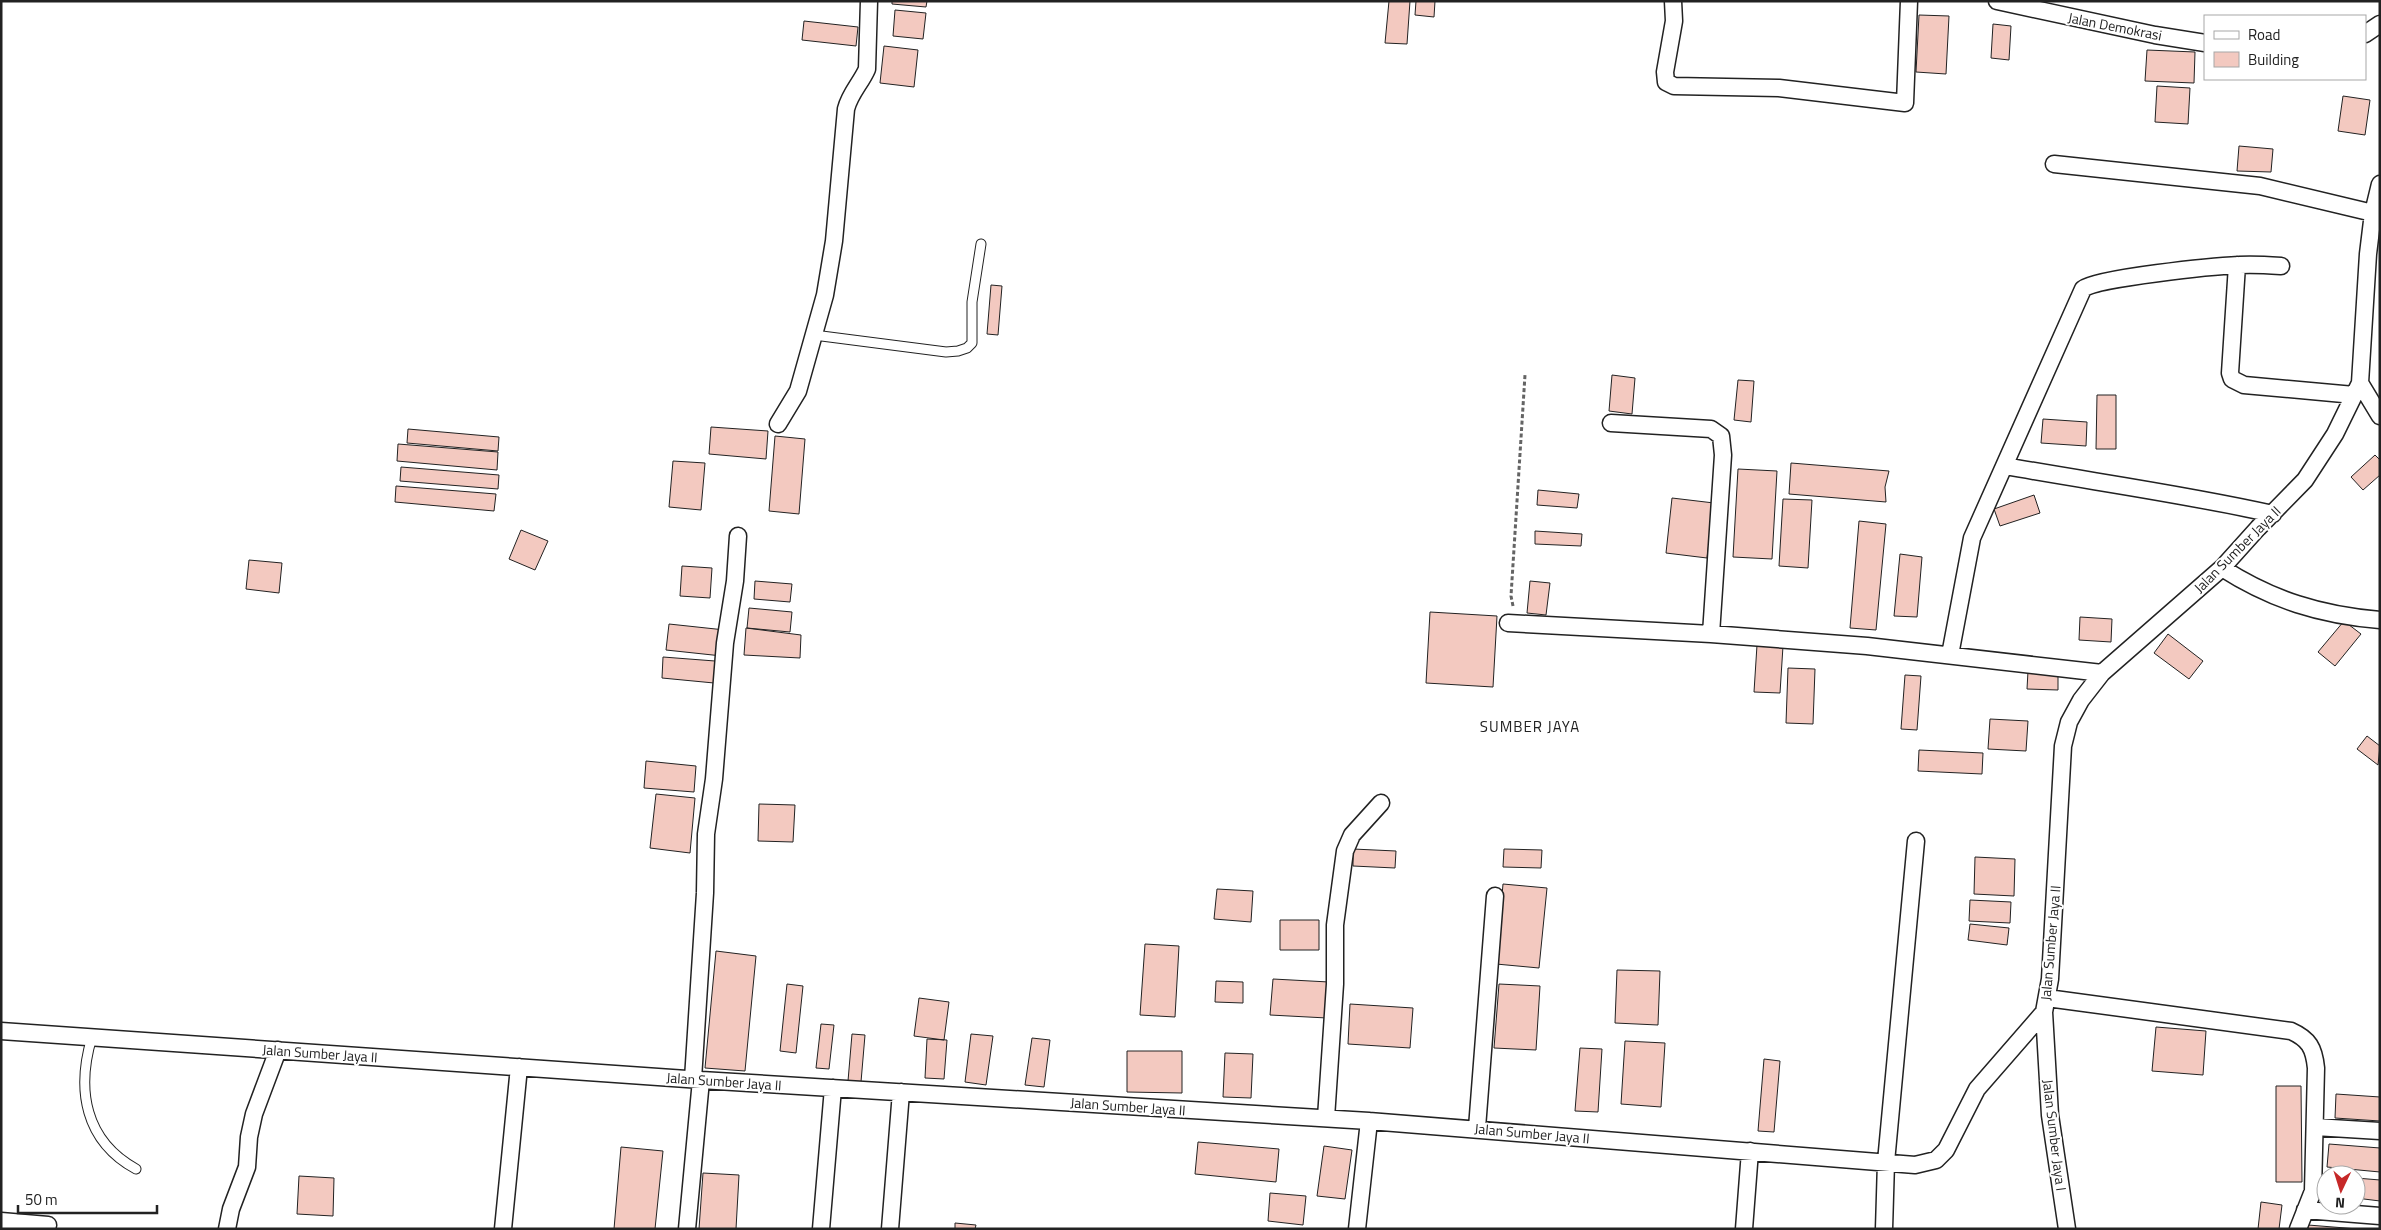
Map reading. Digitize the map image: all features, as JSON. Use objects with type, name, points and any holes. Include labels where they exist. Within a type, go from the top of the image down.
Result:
[{"type":"street","points":[[778,424],[798,391],[825,295],[834,240],[848,98],[863,79],[867,68],[869,1]]},
{"type":"street","points":[[1673,1],[1673,37],[1665,72],[1666,82],[1674,86],[1780,88],[1905,103],[1909,1]]},
{"type":"street","name":"Jalan Demokrasi","points":[[1997,1],[2040,6],[2204,43]]},
{"type":"street","points":[[2366,33],[2380,24]]},
{"type":"street","points":[[2054,164],[2260,186],[2373,213]]},
{"type":"street","name":"Jalan Sumber Jaya II","points":[[1,1031],[697,1080],[1477,1128],[1915,1165],[1936,1160],[1946,1150],[1977,1089],[2046,1005],[2063,746],[2069,722],[2081,700],[2102,673],[2222,568],[2305,480],[2335,434],[2357,389],[2374,254],[2373,213],[2380,184]]},
{"type":"street","points":[[2237,265],[2230,373],[2232,379],[2244,385],[2357,389],[2380,416]]},
{"type":"street","points":[[1950,655],[1972,538],[2083,289],[2088,284],[2109,280],[2237,265],[2281,266]]},
{"type":"street","points":[[1611,423],[1711,429],[1721,436],[1723,454],[1711,634]]},
{"type":"street","points":[[2004,466],[2136,489],[2197,497],[2273,514]]},
{"type":"street","points":[[687,1229],[697,1080],[706,834],[714,778],[725,643],[735,581],[738,536]]},
{"type":"street","points":[[2222,568],[2239,579],[2294,605],[2321,612],[2380,620]]},
{"type":"street","points":[[1513,624],[1711,634],[1866,646],[2102,673]]},
{"type":"street","points":[[1326,1118],[1335,984],[1335,925],[1345,851],[1352,834],[1382,803]]},
{"type":"street","points":[[1884,1229],[1886,1162],[1916,841]]},
{"type":"street","points":[[1477,1128],[1495,896]]},
{"type":"street","points":[[2046,1005],[2291,1030],[2306,1038],[2314,1052],[2315,1127],[2313,1191],[2298,1229]]},
{"type":"street","name":"Jalan Sumber Jaya I","points":[[2046,1005],[2050,1115],[2068,1229]]},
{"type":"street","points":[[227,1229],[231,1209],[247,1167],[249,1136],[254,1114],[278,1050]]},
{"type":"street","points":[[503,1229],[519,1067]]},
{"type":"street","points":[[821,1229],[833,1088]]},
{"type":"street","points":[[890,1229],[901,1092]]},
{"type":"street","points":[[1356,1229],[1369,1121]]},
{"type":"street","points":[[2315,1127],[2380,1131]]},
{"type":"street","points":[[1744,1229],[1750,1151]]},
{"type":"street","points":[[2304,1210],[2380,1216]]},
{"type":"street","points":[[1,1221],[48,1225]]},
{"type":"lane","points":[[814,335],[917,350],[946,352],[967,348],[972,343],[972,302],[980,244]]},
{"type":"lane","points":[[92,1037],[85,1061],[87,1113],[104,1145],[120,1160],[136,1169]]},
{"type":"path","points":[[1513,624],[1511,596],[1525,375]]},
{"type":"building","points":[[892,1],[927,1],[926,7],[892,4]]},
{"type":"building","points":[[1389,1],[1410,1],[1407,44],[1385,43]]},
{"type":"building","points":[[1416,1],[1435,1],[1434,17],[1415,15]]},
{"type":"building","points":[[895,10],[926,13],[923,39],[893,36]]},
{"type":"building","points":[[1919,15],[1949,16],[1946,74],[1916,72]]},
{"type":"building","points":[[804,21],[858,27],[856,46],[802,40]]},
{"type":"building","points":[[1993,24],[2011,26],[2009,60],[1991,58]]},
{"type":"building","points":[[884,46],[918,50],[914,87],[880,83]]},
{"type":"building","points":[[2147,50],[2195,52],[2194,83],[2145,81]]},
{"type":"building","points":[[2157,86],[2190,88],[2188,124],[2155,122]]},
{"type":"building","points":[[2343,96],[2370,100],[2365,135],[2338,131]]},
{"type":"building","points":[[2239,146],[2273,149],[2271,172],[2237,171]]},
{"type":"building","points":[[991,285],[1002,286],[998,335],[987,334]]},
{"type":"building","points":[[1612,375],[1635,378],[1632,414],[1609,411]]},
{"type":"building","points":[[1738,380],[1754,381],[1751,422],[1734,420]]},
{"type":"building","points":[[2097,395],[2116,395],[2116,449],[2096,449]]},
{"type":"building","points":[[2043,419],[2087,422],[2086,446],[2041,443]]},
{"type":"building","points":[[711,427],[768,431],[766,459],[709,454]]},
{"type":"building","points":[[408,429],[499,437],[498,451],[407,443]]},
{"type":"building","points":[[775,436],[805,439],[799,514],[769,511]]},
{"type":"building","points":[[398,444],[498,452],[497,470],[397,461]]},
{"type":"building","points":[[2375,455],[2380,460],[2380,475],[2363,490],[2351,477]]},
{"type":"building","points":[[673,461],[705,463],[701,510],[669,507]]},
{"type":"building","points":[[1791,463],[1889,471],[1885,487],[1886,502],[1789,494]]},
{"type":"building","points":[[401,467],[499,475],[498,489],[400,481]]},
{"type":"building","points":[[1738,469],[1777,471],[1772,559],[1733,557]]},
{"type":"building","points":[[396,486],[496,494],[494,511],[395,502]]},
{"type":"building","points":[[1538,490],[1579,494],[1577,508],[1537,505]]},
{"type":"building","points":[[2034,495],[2040,513],[2000,526],[1994,509]]},
{"type":"building","points":[[1672,498],[1714,503],[1707,558],[1666,553]]},
{"type":"building","points":[[1783,499],[1812,500],[1808,568],[1779,566]]},
{"type":"building","points":[[1859,521],[1886,524],[1876,630],[1850,628]]},
{"type":"building","points":[[521,530],[548,541],[535,570],[509,559]]},
{"type":"building","points":[[1535,531],[1582,534],[1581,546],[1535,544]]},
{"type":"building","points":[[1900,554],[1922,557],[1917,617],[1894,616]]},
{"type":"building","points":[[249,560],[282,563],[279,593],[246,589]]},
{"type":"building","points":[[682,566],[712,568],[710,598],[680,596]]},
{"type":"building","points":[[755,581],[792,584],[790,602],[754,599]]},
{"type":"building","points":[[1530,581],[1550,583],[1546,615],[1527,613]]},
{"type":"building","points":[[749,608],[792,612],[790,632],[747,628]]},
{"type":"building","points":[[1430,612],[1497,616],[1493,687],[1426,683]]},
{"type":"building","points":[[2080,617],[2112,619],[2111,642],[2079,640]]},
{"type":"building","points":[[2344,621],[2361,634],[2335,666],[2318,652]]},
{"type":"building","points":[[669,624],[725,630],[722,656],[666,650]]},
{"type":"building","points":[[746,628],[801,635],[800,658],[744,655]]},
{"type":"building","points":[[2168,634],[2203,661],[2189,679],[2154,653]]},
{"type":"building","points":[[1757,645],[1783,646],[1780,693],[1754,692]]},
{"type":"building","points":[[663,657],[715,661],[714,683],[662,678]]},
{"type":"building","points":[[1788,668],[1815,669],[1813,724],[1786,723]]},
{"type":"building","points":[[2028,671],[2058,672],[2058,690],[2027,689]]},
{"type":"building","points":[[1905,675],[1921,676],[1917,730],[1901,729]]},
{"type":"building","points":[[1990,719],[2028,721],[2026,751],[1988,749]]},
{"type":"building","points":[[2367,736],[2380,746],[2378,765],[2357,749]]},
{"type":"building","points":[[1919,750],[1983,753],[1982,774],[1918,771]]},
{"type":"building","points":[[646,761],[696,766],[694,792],[644,788]]},
{"type":"building","points":[[656,794],[695,798],[690,853],[650,848]]},
{"type":"building","points":[[759,804],[795,805],[793,842],[758,841]]},
{"type":"building","points":[[1353,849],[1396,851],[1395,868],[1353,866]]},
{"type":"building","points":[[1504,849],[1542,850],[1541,868],[1503,867]]},
{"type":"building","points":[[1975,857],[2015,859],[2014,896],[1974,894]]},
{"type":"building","points":[[1503,884],[1547,888],[1539,968],[1496,964]]},
{"type":"building","points":[[1217,889],[1253,891],[1251,922],[1214,919]]},
{"type":"building","points":[[1970,900],[2011,902],[2010,923],[1969,921]]},
{"type":"building","points":[[1280,920],[1319,920],[1319,950],[1280,950]]},
{"type":"building","points":[[1970,924],[2009,928],[2007,945],[1968,940]]},
{"type":"building","points":[[1145,944],[1179,946],[1175,1017],[1140,1015]]},
{"type":"building","points":[[716,951],[756,956],[745,1071],[705,1068]]},
{"type":"building","points":[[1617,970],[1660,971],[1658,1025],[1615,1023]]},
{"type":"building","points":[[1273,979],[1329,982],[1327,1018],[1270,1015]]},
{"type":"building","points":[[1216,981],[1243,982],[1243,1003],[1215,1002]]},
{"type":"building","points":[[787,984],[803,986],[796,1053],[780,1051]]},
{"type":"building","points":[[1499,984],[1540,986],[1536,1050],[1494,1048]]},
{"type":"building","points":[[919,998],[949,1002],[944,1040],[914,1036]]},
{"type":"building","points":[[1350,1004],[1413,1008],[1410,1048],[1348,1044]]},
{"type":"building","points":[[821,1024],[834,1025],[829,1069],[816,1068]]},
{"type":"building","points":[[2156,1027],[2206,1031],[2203,1075],[2152,1071]]},
{"type":"building","points":[[852,1034],[865,1035],[861,1082],[848,1081]]},
{"type":"building","points":[[971,1034],[993,1036],[986,1085],[965,1082]]},
{"type":"building","points":[[1032,1038],[1050,1040],[1044,1087],[1025,1085]]},
{"type":"building","points":[[927,1039],[947,1040],[944,1079],[925,1078]]},
{"type":"building","points":[[1625,1041],[1665,1043],[1661,1107],[1621,1104]]},
{"type":"building","points":[[1580,1048],[1602,1049],[1598,1112],[1575,1111]]},
{"type":"building","points":[[1127,1051],[1182,1051],[1182,1093],[1127,1092]]},
{"type":"building","points":[[1225,1053],[1253,1054],[1251,1098],[1223,1097]]},
{"type":"building","points":[[1764,1059],[1780,1061],[1774,1132],[1758,1131]]},
{"type":"building","points":[[2276,1086],[2301,1086],[2302,1182],[2276,1182]]},
{"type":"building","points":[[2336,1094],[2380,1097],[2380,1121],[2335,1118]]},
{"type":"building","points":[[1198,1142],[1279,1149],[1276,1182],[1195,1174]]},
{"type":"building","points":[[2329,1144],[2380,1148],[2380,1172],[2366,1171],[2366,1165],[2327,1165]]},
{"type":"building","points":[[1324,1146],[1352,1150],[1345,1199],[1317,1196]]},
{"type":"building","points":[[621,1147],[663,1151],[655,1229],[614,1229]]},
{"type":"building","points":[[703,1173],[739,1175],[736,1229],[699,1229]]},
{"type":"building","points":[[299,1176],[334,1178],[333,1216],[297,1214]]},
{"type":"building","points":[[2366,1179],[2380,1180],[2380,1201],[2366,1199]]},
{"type":"building","points":[[1270,1193],[1306,1196],[1303,1225],[1268,1221]]},
{"type":"building","points":[[2261,1202],[2282,1205],[2279,1229],[2258,1229]]},
{"type":"building","points":[[955,1223],[976,1225],[975,1229],[955,1229]]},
{"type":"building","points":[[2308,1225],[2358,1229],[2308,1229]]},
{"type":"district","name":"SUMBER JAYA","points":[[1530,726]]}]
